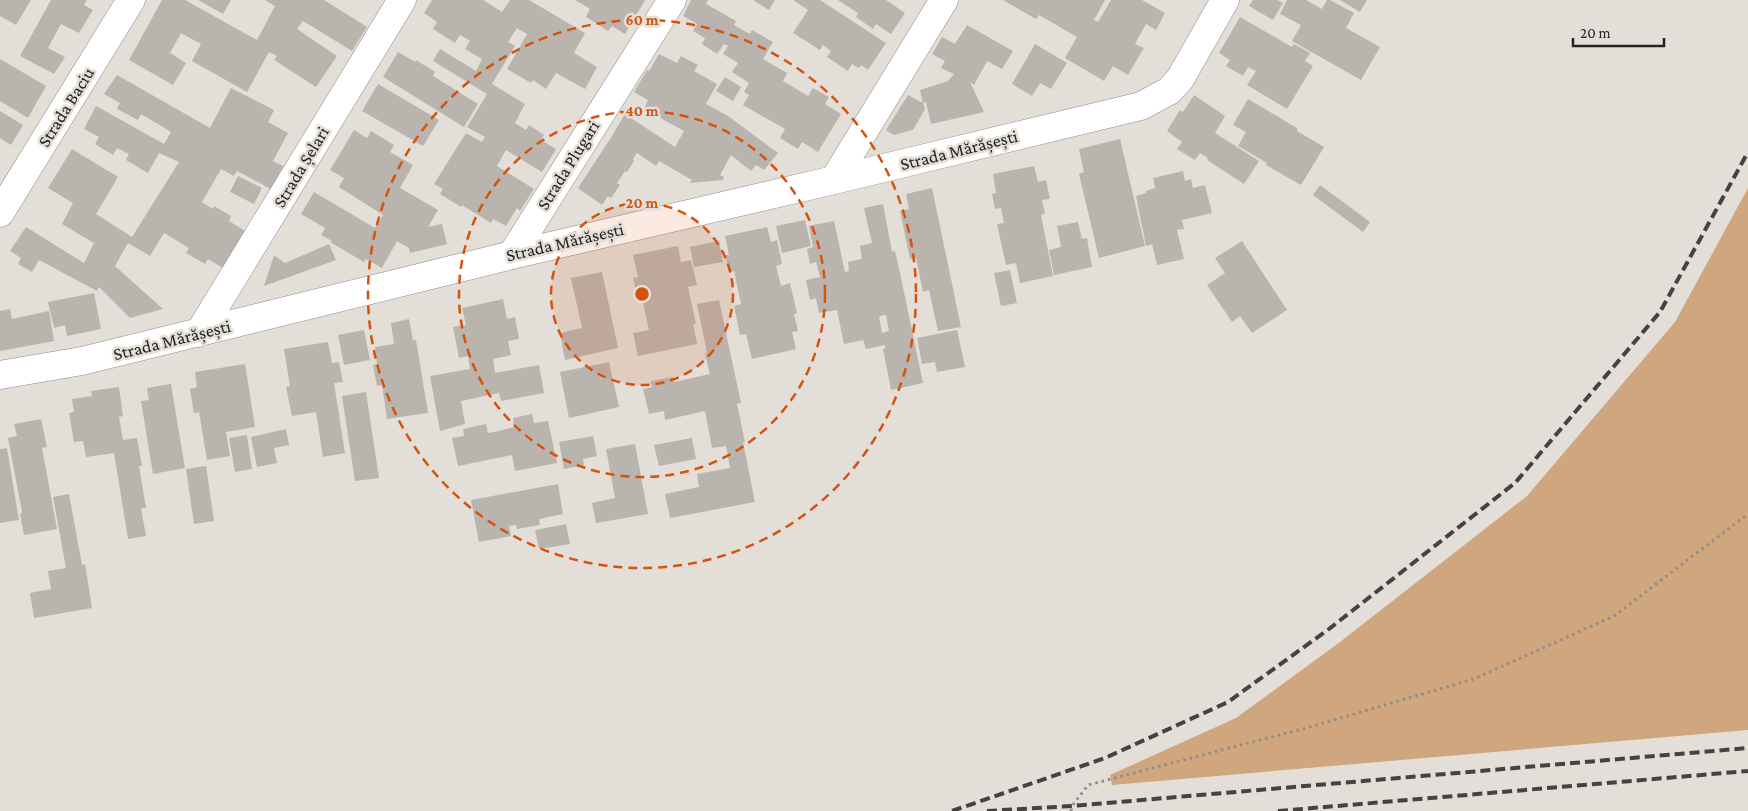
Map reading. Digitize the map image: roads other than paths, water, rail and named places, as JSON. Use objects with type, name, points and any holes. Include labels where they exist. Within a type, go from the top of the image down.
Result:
[{"type":"street","name":"Strada Șelari","points":[[199,333],[402,0]]},
{"type":"street","name":"Strada Plugari","points":[[512,255],[672,0]]},
{"type":"street","points":[[834,180],[944,0]]},
{"type":"street","name":"Strada Mărășești","points":[[0,375],[82,361],[512,255],[1141,106],[1169,91],[1180,79],[1225,0]]},
{"type":"street","name":"Strada Baciu","points":[[0,213],[123,3]]},
{"type":"railway","points":[[952,811],[1105,758],[1228,702],[1329,629],[1515,483],[1660,312],[1748,152]]},
{"type":"railway","points":[[987,811],[1072,806],[1748,748]]},
{"type":"railway","points":[[1278,811],[1748,771]]}]
